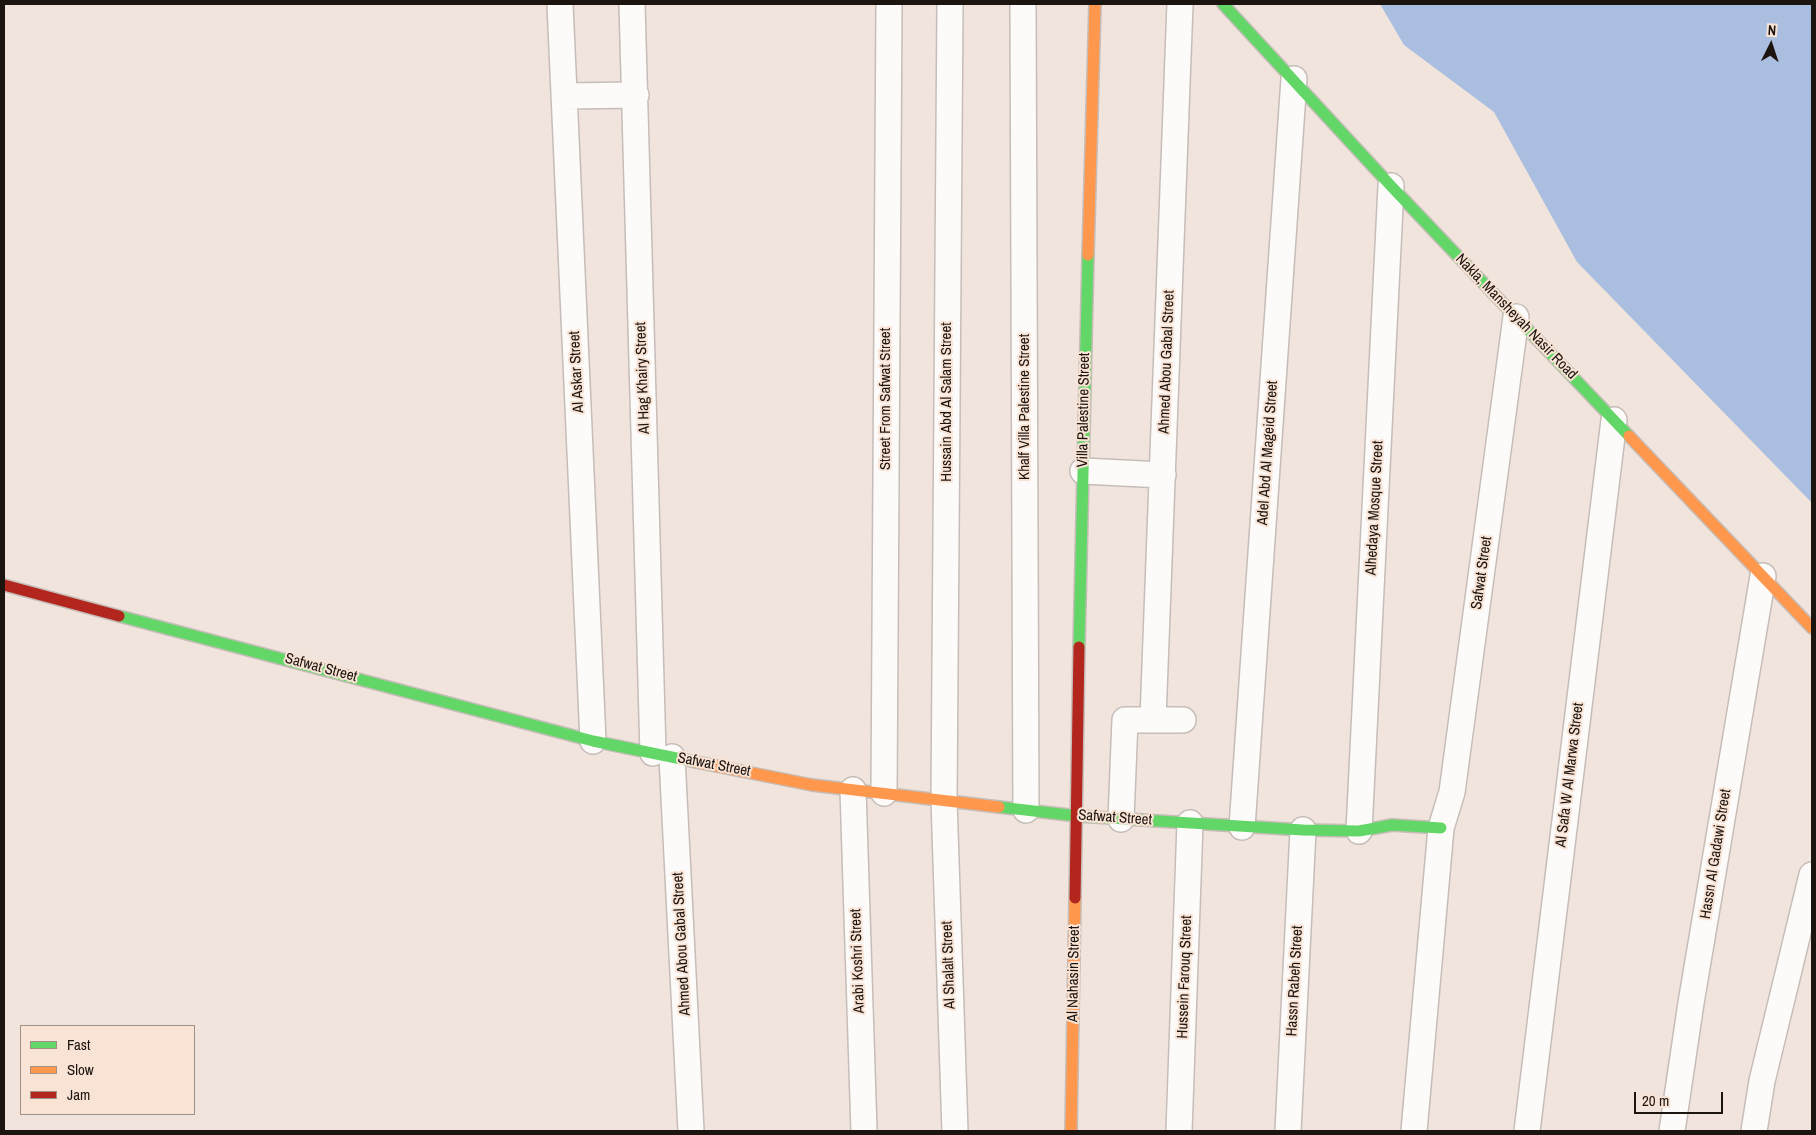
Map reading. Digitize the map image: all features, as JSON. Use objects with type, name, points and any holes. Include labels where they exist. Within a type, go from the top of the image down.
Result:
[{"type":"street","name":"Al Askar Street","points":[[560,4],[593,741]]},
{"type":"street","name":"Al Hag Khairy Street","points":[[632,4],[663,755]]},
{"type":"street","name":"Street From Safwat Street","points":[[884,794],[889,4]]},
{"type":"street","name":"Hussain Abd Al Salam Street","points":[[944,800],[950,4]]},
{"type":"street","name":"Khalf Villa Palestine Street","points":[[1023,4],[1026,810]]},
{"type":"street","name":"Villa Palestine Street","points":[[1078,816],[1083,471],[1095,4]]},
{"type":"street","name":"Ahmed Abou Gabal Street","points":[[1153,719],[1180,4]]},
{"type":"street","name":"Nakla, Mansheyah Nasir Road","points":[[1223,4],[1391,186],[1812,628]]},
{"type":"street","name":"Adel Abd Al Mageid Street","points":[[1242,827],[1294,79]]},
{"type":"street","points":[[564,96],[636,95]]},
{"type":"street","name":"Alhedaya Mosque Street","points":[[1359,831],[1391,186]]},
{"type":"street","name":"Safwat Street","points":[[1414,1131],[1442,828],[1452,792],[1516,318]]},
{"type":"street","name":"Al Safa W Al Marwa Street","points":[[1527,1131],[1614,420]]},
{"type":"street","points":[[1083,471],[1163,475]]},
{"type":"street","name":"Hassn Al Gadawi Street","points":[[1672,1131],[1763,576]]},
{"type":"street","name":"Safwat Street","points":[[4,585],[593,741],[812,785],[1078,816],[1121,819],[1302,830],[1359,831],[1392,825],[1442,828]]},
{"type":"street","points":[[1121,819],[1124,723],[1127,720],[1183,720]]},
{"type":"street","name":"Ahmed Abou Gabal Street","points":[[663,755],[691,1131]]},
{"type":"street","name":"Arabi Koshri Street","points":[[852,790],[864,1131]]},
{"type":"street","name":"Al Shalalt Street","points":[[944,800],[955,1131]]},
{"type":"street","name":"Al Nahasin Street","points":[[1071,1131],[1078,816]]},
{"type":"street","name":"Hussein Farouq Street","points":[[1179,1131],[1190,823]]},
{"type":"street","name":"Hassn Rabeh Street","points":[[1288,1131],[1302,830]]},
{"type":"street","points":[[1754,1131],[1762,1081],[1812,875]]},
{"type":"water","points":[[1380,4],[1812,4],[1812,503],[1577,262],[1494,112],[1404,45]]},
{"type":"traffic: fast","points":[[1223,4],[1391,186],[1629,436]]},
{"type":"traffic: fast","points":[[1079,647],[1088,255]]},
{"type":"traffic: fast","points":[[119,616],[593,741],[696,762]]},
{"type":"traffic: fast","points":[[999,807],[1078,816],[1303,830],[1359,831],[1392,825],[1441,828]]},
{"type":"traffic: slow","points":[[1088,255],[1095,4]]},
{"type":"traffic: slow","points":[[1629,436],[1812,628]]},
{"type":"traffic: slow","points":[[696,762],[812,785],[999,807]]},
{"type":"traffic: slow","points":[[1071,1131],[1075,898]]},
{"type":"traffic: jam","points":[[4,585],[119,616]]},
{"type":"traffic: jam","points":[[1075,898],[1079,647]]}]
